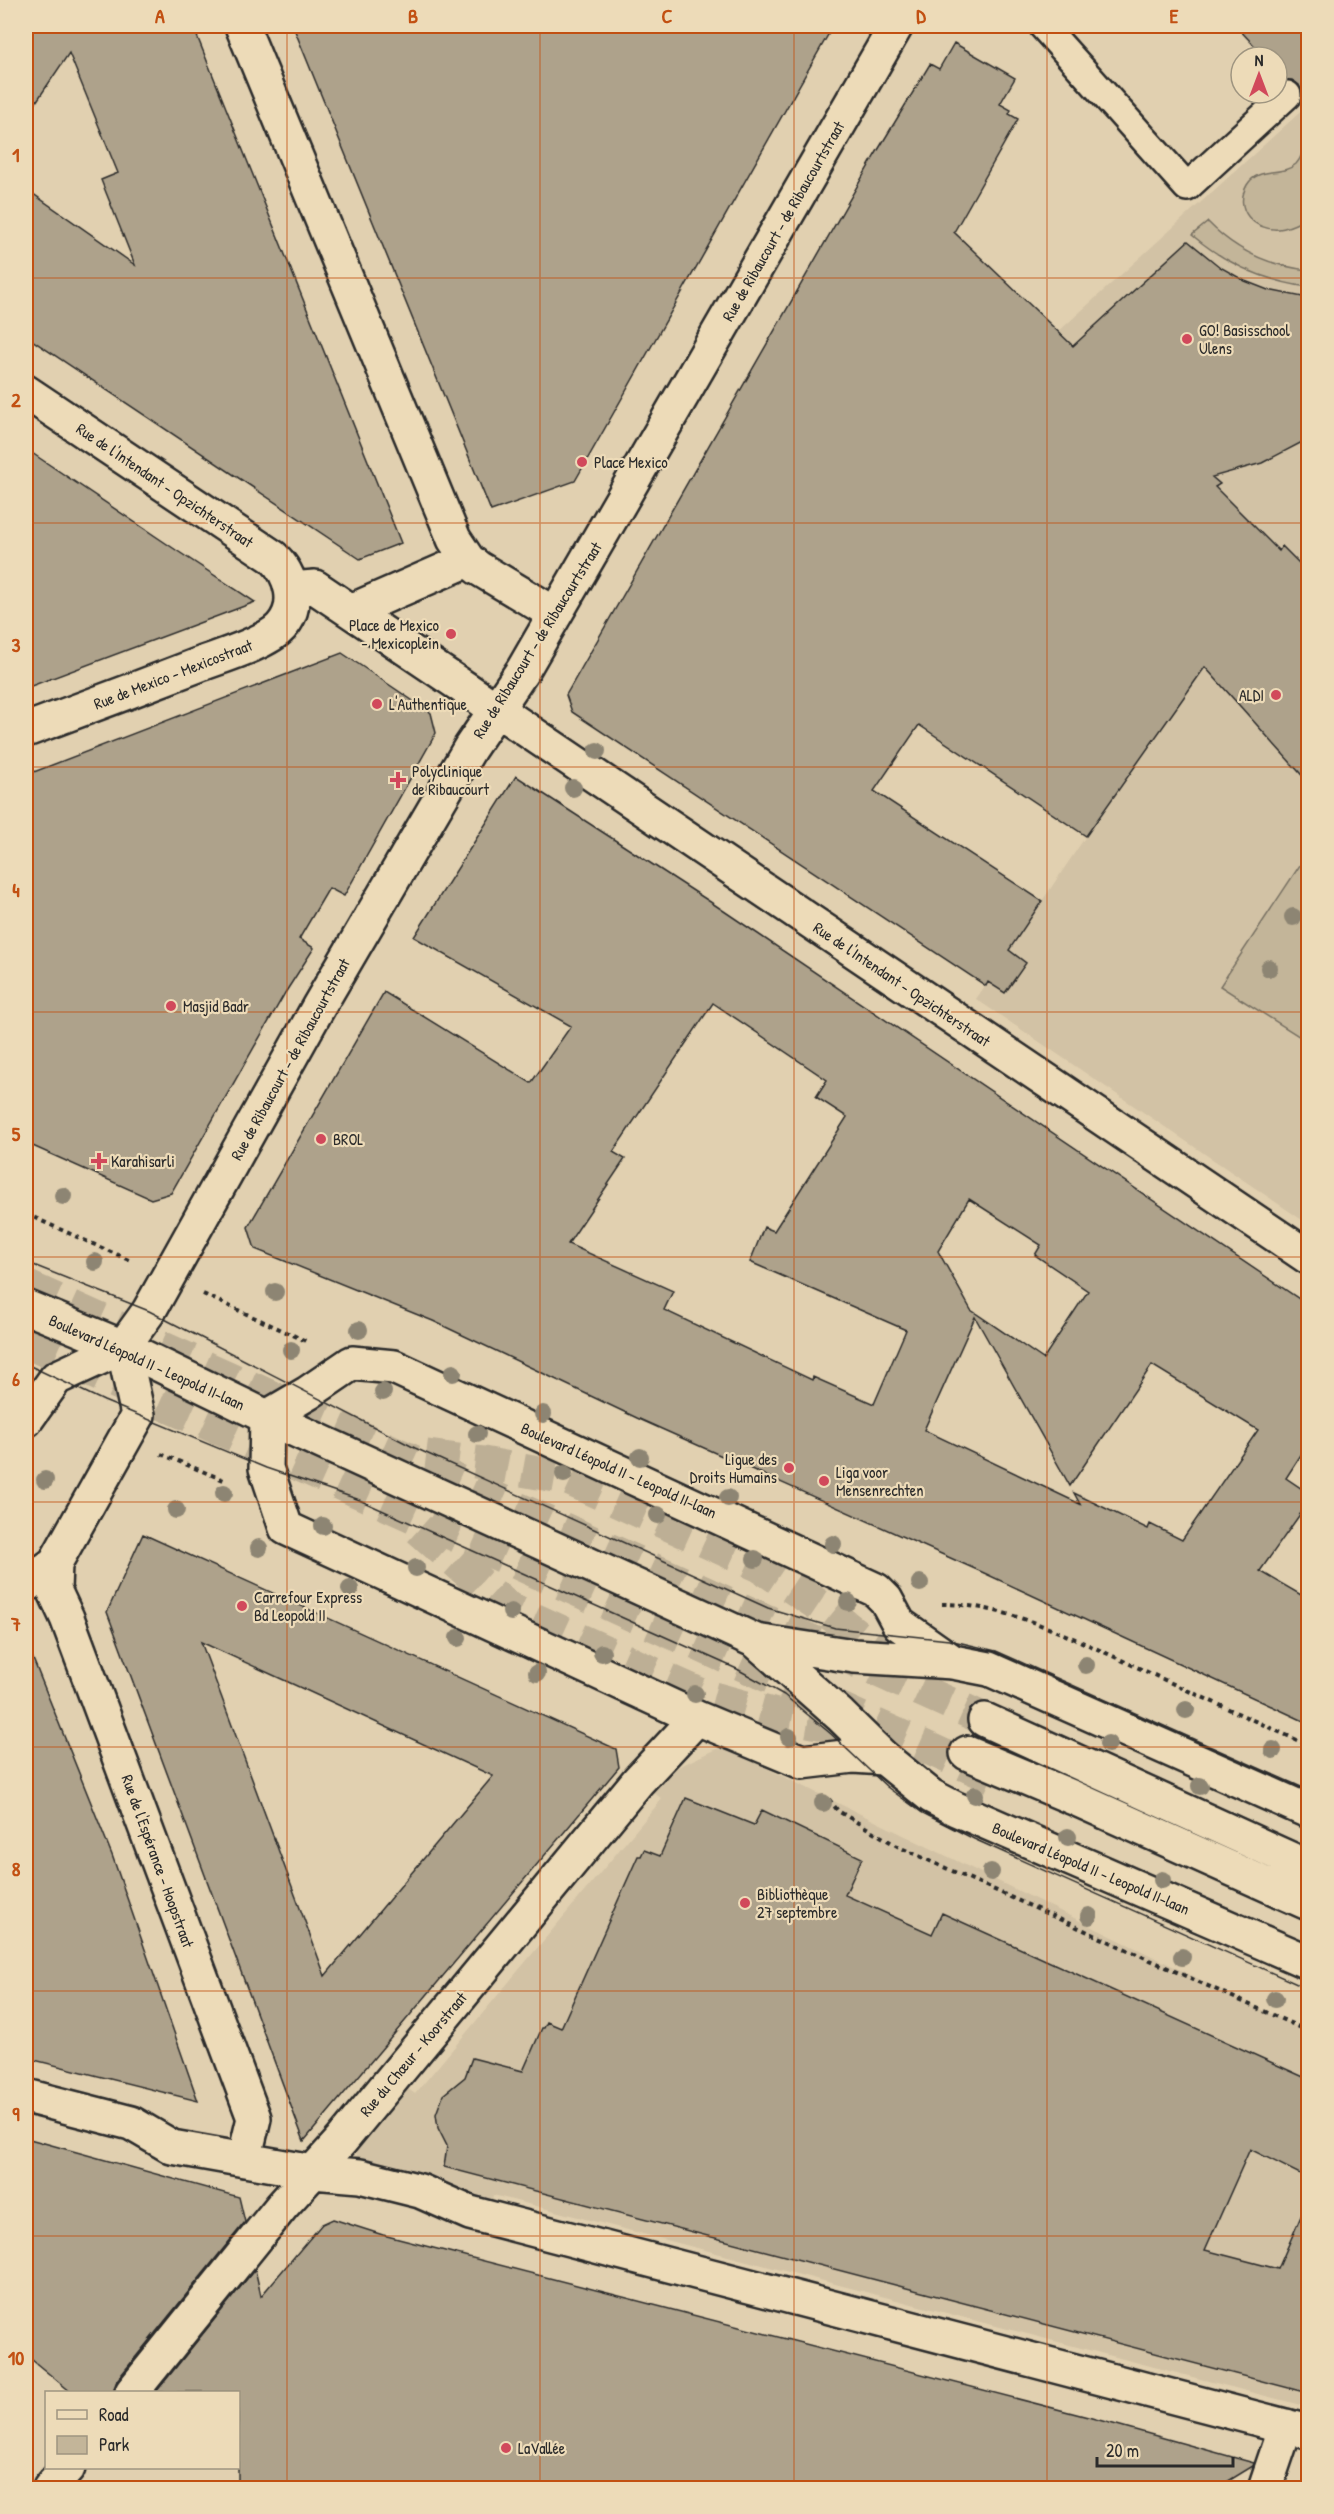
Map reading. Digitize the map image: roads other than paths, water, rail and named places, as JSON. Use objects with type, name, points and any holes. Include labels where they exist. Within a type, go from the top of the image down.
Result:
[{"type":"main road","points":[[242,26],[454,538],[468,560],[555,614]]},
{"type":"main road","name":"Rue de Ribaucourt - de Ribaucourtstraat","points":[[26,1420],[56,1378],[123,1347],[149,1311],[319,1006],[470,748],[497,710],[555,614],[896,26]]},
{"type":"main road","name":"Rue de l'Intendant - Opzichterstraat","points":[[26,392],[273,557],[289,577],[291,589]]},
{"type":"main road","points":[[351,611],[468,560]]},
{"type":"main road","points":[[291,589],[315,587],[497,710]]},
{"type":"main road","name":"Rue de Mexico - Mexicostraat","points":[[26,730],[239,650],[274,633],[283,626],[289,612],[291,589]]},
{"type":"main road","name":"Rue de l'Intendant - Opzichterstraat","points":[[497,710],[1308,1257]]},
{"type":"main road","name":"Boulevard Léopold II - Leopold II-laan","points":[[26,1307],[123,1347],[267,1417],[756,1641],[854,1656],[953,1662],[989,1669],[1308,1811]]},
{"type":"main road","points":[[26,1585],[55,1563],[138,1415],[123,1347]]},
{"type":"main road","name":"Boulevard Léopold II - Leopold II-laan","points":[[267,1417],[352,1363],[394,1367],[876,1590],[886,1600],[899,1624],[953,1662]]},
{"type":"main road","points":[[267,1417],[266,1468],[286,1528],[697,1718],[802,1762],[853,1756],[884,1758]]},
{"type":"main road","name":"Rue de l'Espérance - Hoopstraat","points":[[55,1563],[54,1590],[67,1618],[254,2118],[244,2160]]},
{"type":"main road","name":"Boulevard Léopold II - Leopold II-laan","points":[[756,1641],[840,1715],[884,1758],[931,1796],[956,1809],[1308,1962]]},
{"type":"main road","name":"Rue du Chœur - Koorstraat","points":[[133,2391],[282,2206],[341,2141],[638,1781],[697,1718]]},
{"type":"main road","points":[[985,1720],[1308,1868]]},
{"type":"main road","points":[[967,1753],[1074,1798],[1308,1904]]},
{"type":"main road","points":[[26,2096],[131,2123],[172,2147],[313,2172],[360,2176],[420,2191],[470,2213],[1297,2429],[1265,2488]]},
{"type":"main road","points":[[50,2488],[67,2469]]},
{"type":"lane","points":[[1043,26],[1187,187],[1276,105]]},
{"type":"tunnel","points":[[26,1286],[1011,1731]]},
{"type":"tunnel","points":[[26,1342],[992,1777]]},
{"type":"tunnel","points":[[426,1456],[483,1463],[566,1478],[760,1566],[823,1608],[863,1640],[896,1662]]},
{"type":"tunnel","points":[[419,1529],[507,1607],[702,1695],[776,1715],[855,1730]]},
{"type":"tram line","points":[[26,1262],[149,1311],[415,1448],[768,1608],[835,1628],[949,1640],[996,1651],[1308,1790]]},
{"type":"tram line","points":[[26,1364],[104,1401],[266,1468],[357,1499],[737,1669],[784,1695],[831,1734],[887,1787],[921,1812],[974,1839],[1308,1989]]},
{"type":"place","name":"GO! Basisschool Ulens","points":[[1187,339]]},
{"type":"place","name":"Place Mexico","points":[[582,462]]},
{"type":"place","name":"Place de Mexico - Mexicoplein","points":[[451,634]]},
{"type":"place","name":"ALDI","points":[[1276,695]]},
{"type":"place","name":"L'Authentique","points":[[377,704]]},
{"type":"place","name":"Polyclinique de Ribaucourt","points":[[398,780]]},
{"type":"place","name":"Masjid Badr","points":[[171,1006]]},
{"type":"place","name":"BROL","points":[[321,1139]]},
{"type":"place","name":"Karahisarli","points":[[99,1161]]},
{"type":"place","name":"Ligue des Droits Humains","points":[[789,1468]]},
{"type":"place","name":"Liga voor Mensenrechten","points":[[824,1481]]},
{"type":"place","name":"Carrefour Express Bd Leopold II","points":[[242,1606]]},
{"type":"place","name":"Bibliothèque 27 septembre","points":[[745,1903]]},
{"type":"place","name":"LaVallée","points":[[506,2448]]}]
